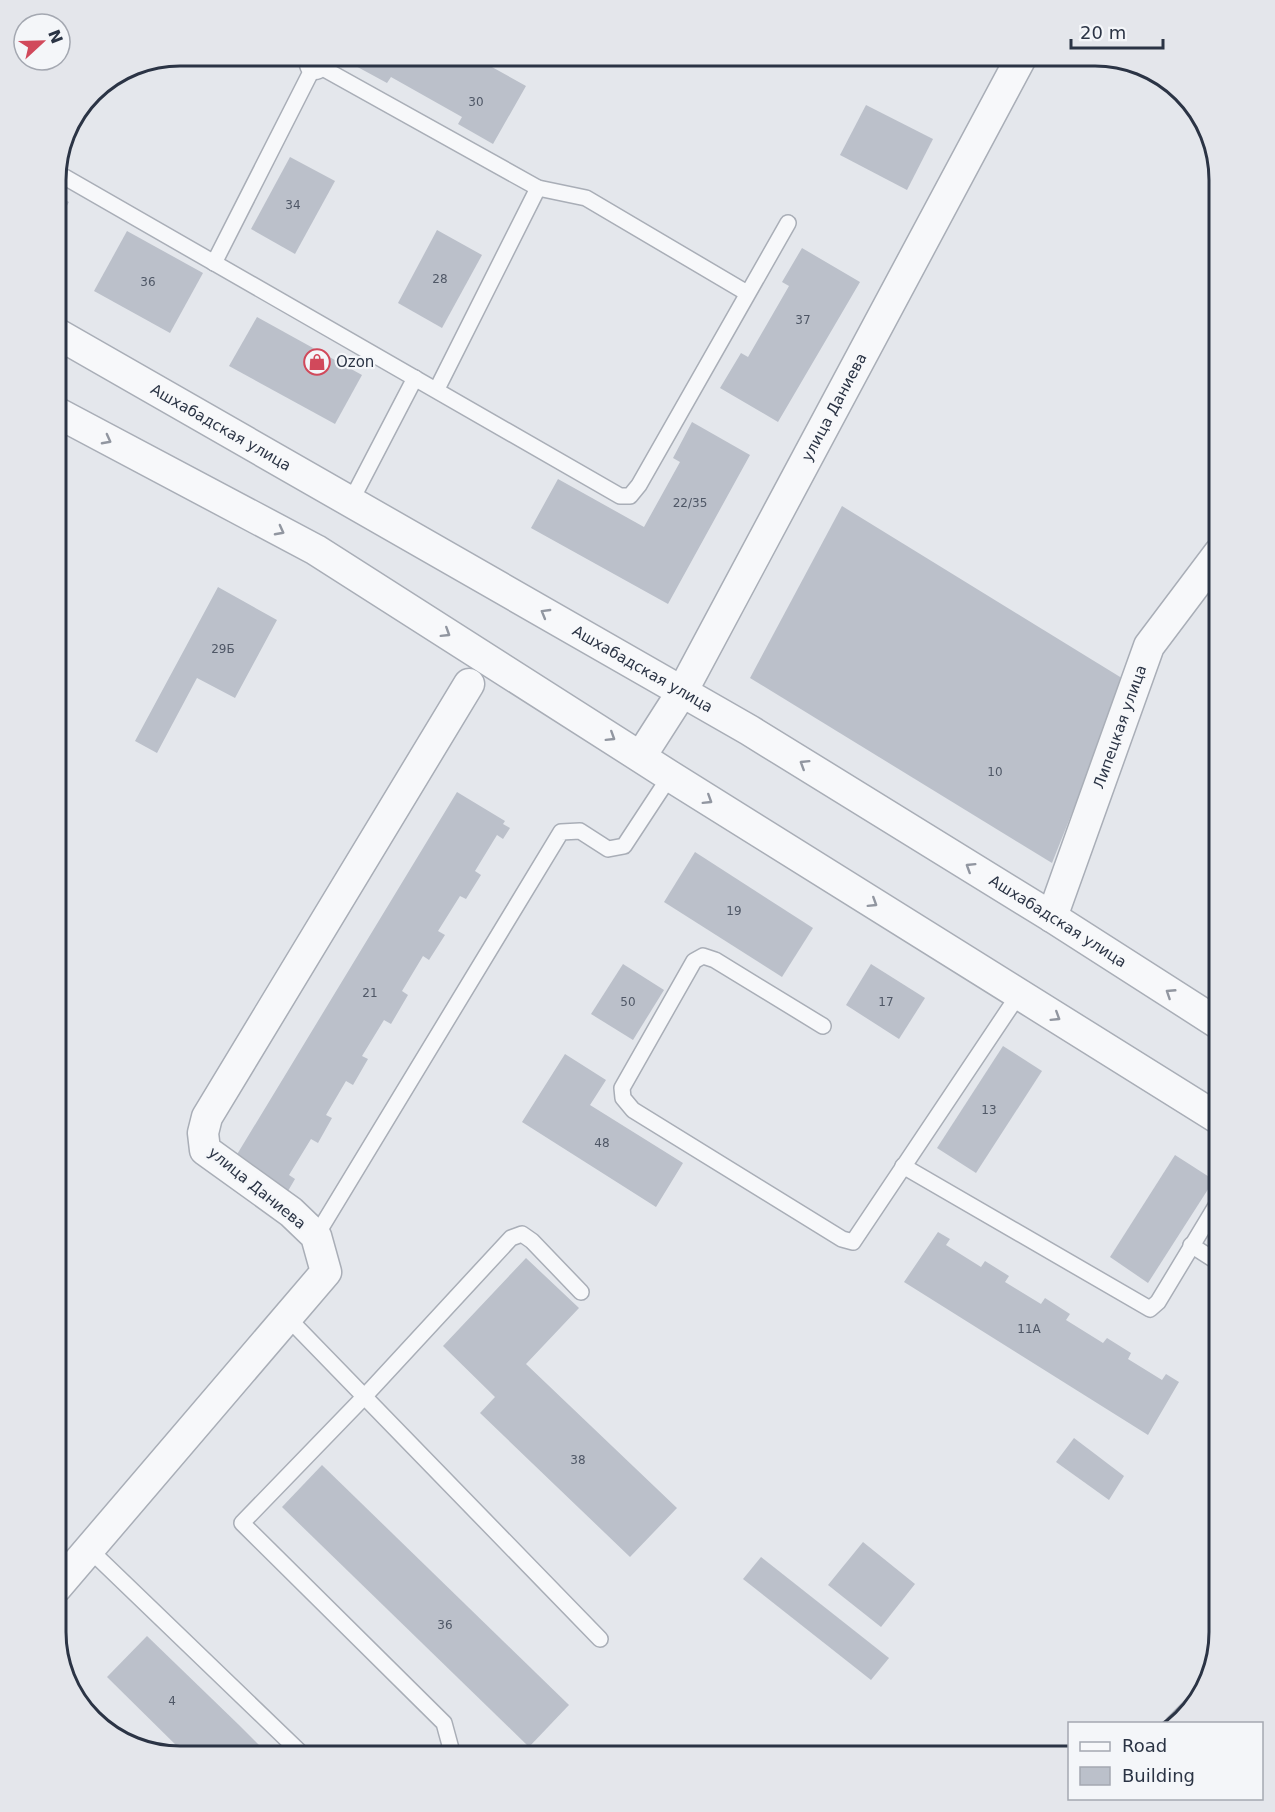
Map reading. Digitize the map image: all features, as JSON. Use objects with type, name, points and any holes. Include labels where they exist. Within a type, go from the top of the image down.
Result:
[{"type":"street","name":"улица Даниева","points":[[641,756],[682,692],[1017,66]]},
{"type":"street","name":"Ашхабадская улица","points":[[66,339],[759,737],[1052,917],[1209,1017]]},
{"type":"street","points":[[66,417],[316,550],[670,776],[1209,1112]]},
{"type":"street","name":"Липецкая улица","points":[[1052,917],[1149,646],[1209,567]]},
{"type":"street","name":"улица Даниева","points":[[66,1572],[89,1549],[326,1272],[316,1236],[291,1212],[205,1150],[203,1133],[207,1117],[469,684]]},
{"type":"lane","points":[[214,263],[308,66]]},
{"type":"lane","points":[[326,66],[538,188],[586,198],[747,293]]},
{"type":"lane","points":[[66,178],[620,496],[630,496],[639,485],[788,223]]},
{"type":"lane","points":[[436,389],[538,188]]},
{"type":"lane","points":[[351,501],[416,378]]},
{"type":"lane","points":[[316,1236],[561,832],[580,831],[608,849],[624,846],[670,776]]},
{"type":"lane","points":[[823,1026],[715,960],[703,956],[694,961],[622,1088],[623,1098],[633,1110],[842,1239],[853,1242],[1019,994]]},
{"type":"lane","points":[[903,1167],[1150,1309],[1158,1302],[1209,1218]]},
{"type":"lane","points":[[450,1746],[444,1723],[242,1523],[364,1397],[511,1238],[522,1234],[532,1241],[581,1292]]},
{"type":"lane","points":[[1191,1245],[1209,1256]]},
{"type":"lane","points":[[287,1317],[600,1639]]},
{"type":"lane","points":[[89,1549],[294,1746]]},
{"type":"building","points":[[356,66],[490,66],[526,86],[493,144],[458,124],[462,117],[391,77],[387,83]]},
{"type":"building","points":[[866,105],[933,139],[907,190],[840,155]]},
{"type":"building","points":[[290,157],[335,181],[295,254],[251,229]]},
{"type":"building","points":[[437,230],[482,255],[442,328],[398,303]]},
{"type":"building","points":[[127,231],[203,273],[170,333],[94,291]]},
{"type":"building","points":[[802,248],[860,282],[778,422],[720,388],[741,353],[748,357],[789,286],[782,282]]},
{"type":"building","points":[[257,317],[362,375],[335,424],[229,366]]},
{"type":"building","points":[[692,422],[750,455],[668,604],[531,528],[558,479],[644,527],[680,462],[673,458]]},
{"type":"building","points":[[842,506],[1125,680],[1052,863],[750,678]]},
{"type":"building","points":[[218,587],[277,620],[235,698],[197,678],[157,753],[135,741]]},
{"type":"building","points":[[457,792],[505,821],[503,824],[510,828],[503,839],[497,835],[475,871],[481,875],[466,899],[460,896],[438,931],[445,935],[429,960],[423,956],[402,991],[408,995],[391,1024],[384,1020],[362,1056],[368,1059],[353,1085],[346,1081],[326,1115],[332,1118],[318,1143],[311,1139],[289,1175],[295,1179],[288,1191],[282,1187],[280,1190],[233,1161]]},
{"type":"building","points":[[695,852],[813,928],[782,977],[664,902]]},
{"type":"building","points":[[623,964],[664,990],[633,1040],[591,1014]]},
{"type":"building","points":[[871,964],[925,998],[899,1039],[846,1005]]},
{"type":"building","points":[[1003,1046],[1042,1071],[976,1173],[937,1148]]},
{"type":"building","points":[[565,1054],[606,1080],[590,1105],[683,1163],[656,1207],[522,1122]]},
{"type":"building","points":[[1175,1155],[1209,1177],[1209,1188],[1148,1283],[1110,1257]]},
{"type":"building","points":[[938,1232],[950,1239],[946,1245],[981,1267],[985,1261],[1009,1276],[1005,1282],[1041,1304],[1045,1298],[1070,1314],[1066,1320],[1103,1343],[1107,1338],[1131,1353],[1128,1359],[1162,1380],[1166,1374],[1179,1382],[1148,1435],[904,1282]]},
{"type":"building","points":[[526,1258],[579,1308],[526,1364],[677,1508],[630,1557],[480,1413],[495,1397],[443,1346]]},
{"type":"building","points":[[1074,1438],[1124,1476],[1109,1500],[1056,1462]]},
{"type":"building","points":[[322,1465],[569,1705],[528,1746],[282,1507]]},
{"type":"building","points":[[863,1542],[915,1584],[881,1627],[828,1585]]},
{"type":"building","points":[[761,1557],[889,1658],[871,1680],[743,1579]]},
{"type":"building","points":[[147,1636],[260,1746],[177,1746],[107,1677]]},
{"type":"place","name":"Ozon","points":[[317,362]]}]
